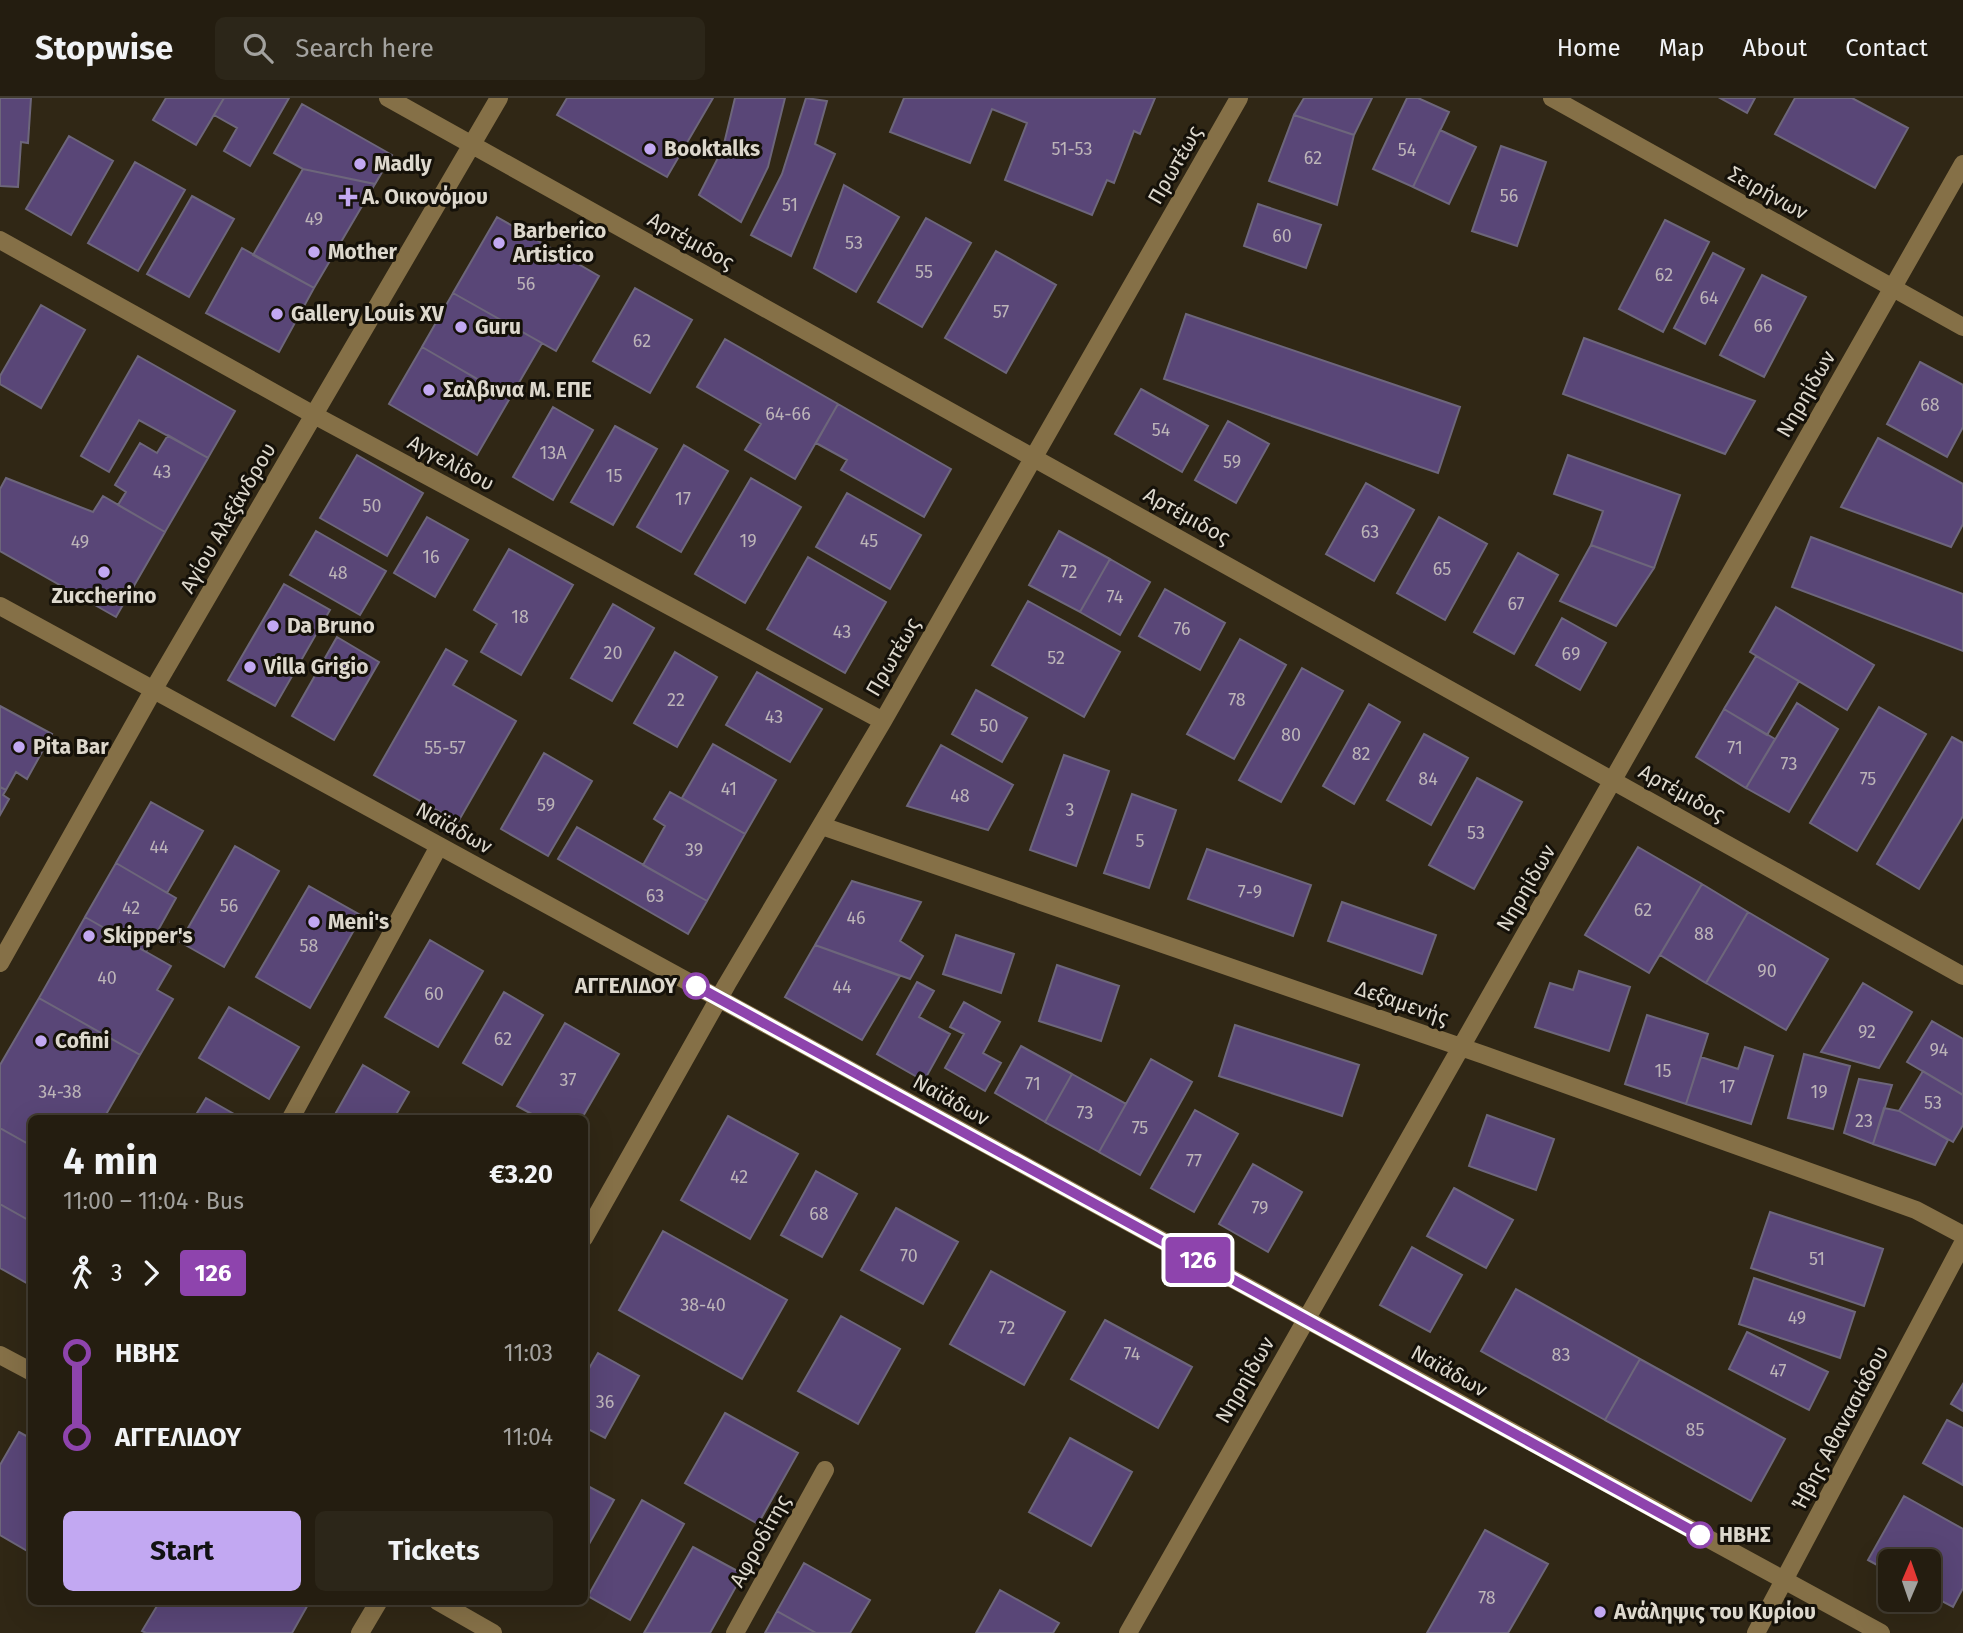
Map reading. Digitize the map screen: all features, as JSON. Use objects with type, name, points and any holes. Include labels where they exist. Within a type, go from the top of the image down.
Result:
[{"type":"street","name":"Αρτέμιδος","points":[[388,98],[1963,976]]},
{"type":"street","name":"Αγίου Αλεξάνδρου","points":[[0,963],[154,690],[499,98]]},
{"type":"street","name":"Πρωτέως","points":[[588,1231],[1239,98]]},
{"type":"street","name":"Σειρήνων","points":[[1552,98],[1963,327]]},
{"type":"street","name":"Νηρηίδων","points":[[1128,1633],[1963,164]]},
{"type":"street","name":"Αγγελίδου","points":[[0,240],[314,415],[883,721]]},
{"type":"street","name":"Ναϊάδων","points":[[0,606],[1881,1633]]},
{"type":"street","name":"Δεξαμενής","points":[[821,826],[1461,1048],[1916,1210],[1963,1235]]},
{"type":"street","points":[[293,1115],[439,846]]},
{"type":"street","name":"Ήβης Αθανασιάδου","points":[[1756,1633],[1963,1243]]},
{"type":"street","points":[[0,1355],[28,1371]]},
{"type":"street","name":"Αφροδίτης","points":[[735,1633],[825,1471]]},
{"type":"street","points":[[360,1633],[377,1605]]},
{"type":"street","points":[[444,1605],[493,1633]]},
{"type":"building","points":[[0,98],[31,98],[28,143],[21,142],[18,187],[0,186]]},
{"type":"building","points":[[166,98],[224,98],[196,145],[153,120]]},
{"type":"building","points":[[224,98],[289,98],[250,166],[224,151],[237,128],[214,115]]},
{"type":"building","points":[[567,98],[713,98],[667,177],[557,115]]},
{"type":"building","points":[[735,98],[785,98],[768,167],[741,222],[699,195],[723,148]]},
{"type":"building","points":[[806,98],[827,101],[815,144],[835,154],[791,256],[751,235],[782,174]]},
{"type":"building","points":[[904,98],[1155,98],[1140,134],[1134,131],[1114,183],[1107,180],[1092,215],[1005,180],[1027,123],[992,109],[970,163],[890,132]]},
{"type":"building","points":[[1304,98],[1372,98],[1354,135],[1294,115]]},
{"type":"building","points":[[1407,98],[1418,98],[1449,112],[1413,187],[1373,169]]},
{"type":"building","points":[[1720,98],[1755,98],[1747,113]]},
{"type":"building","points":[[1795,98],[1852,98],[1908,128],[1875,188],[1775,134]]},
{"type":"building","points":[[302,104],[392,155],[375,184],[303,169],[274,153]]},
{"type":"building","points":[[1294,115],[1354,135],[1337,205],[1269,181]]},
{"type":"building","points":[[1440,130],[1476,147],[1449,204],[1413,187]]},
{"type":"building","points":[[69,136],[113,161],[71,235],[26,209]]},
{"type":"building","points":[[1501,146],[1546,162],[1517,246],[1472,231]]},
{"type":"building","points":[[135,162],[185,190],[138,271],[88,243]]},
{"type":"building","points":[[303,169],[375,184],[314,288],[253,255]]},
{"type":"building","points":[[844,185],[899,217],[856,292],[814,268]]},
{"type":"building","points":[[192,196],[234,219],[189,297],[147,274]]},
{"type":"building","points":[[1258,204],[1321,225],[1306,268],[1244,246]]},
{"type":"building","points":[[497,217],[599,276],[556,351],[453,293]]},
{"type":"building","points":[[926,218],[971,243],[922,327],[878,302]]},
{"type":"building","points":[[1665,220],[1709,242],[1663,332],[1619,309]]},
{"type":"building","points":[[242,248],[314,288],[279,352],[206,313]]},
{"type":"building","points":[[996,251],[1056,285],[1006,373],[945,338]]},
{"type":"building","points":[[1713,253],[1744,269],[1705,344],[1674,328]]},
{"type":"building","points":[[1762,275],[1806,297],[1764,377],[1720,355]]},
{"type":"building","points":[[635,288],[692,320],[650,393],[593,361]]},
{"type":"building","points":[[453,293],[542,343],[510,398],[422,347]]},
{"type":"building","points":[[41,305],[85,330],[41,408],[0,384],[0,376]]},
{"type":"building","points":[[1186,314],[1460,407],[1438,473],[1164,379]]},
{"type":"building","points":[[1584,338],[1755,401],[1725,454],[1563,394]]},
{"type":"building","points":[[725,339],[838,404],[795,479],[745,450],[761,424],[697,387]]},
{"type":"building","points":[[422,347],[510,398],[477,455],[389,404]]},
{"type":"building","points":[[138,356],[235,411],[208,458],[139,420],[109,472],[81,456]]},
{"type":"building","points":[[1920,362],[1963,385],[1963,427],[1947,457],[1887,424]]},
{"type":"building","points":[[1141,389],[1208,426],[1182,472],[1115,434]]},
{"type":"building","points":[[838,404],[951,469],[924,517],[841,470],[847,460],[816,443]]},
{"type":"building","points":[[553,407],[593,430],[553,500],[513,477]]},
{"type":"building","points":[[1228,421],[1269,444],[1236,503],[1195,480]]},
{"type":"building","points":[[615,426],[657,449],[613,525],[571,502]]},
{"type":"building","points":[[168,435],[208,458],[165,532],[118,505],[126,492],[115,485],[140,443],[157,453]]},
{"type":"building","points":[[1878,438],[1963,484],[1963,524],[1951,547],[1841,507]]},
{"type":"building","points":[[684,445],[728,471],[681,552],[637,527]]},
{"type":"building","points":[[357,455],[423,493],[387,556],[320,518]]},
{"type":"building","points":[[1568,455],[1680,495],[1654,568],[1591,545],[1603,511],[1554,494]]},
{"type":"building","points":[[6,478],[93,512],[103,496],[165,532],[116,617],[0,551],[0,489]]},
{"type":"building","points":[[751,478],[801,507],[745,603],[695,574]]},
{"type":"building","points":[[1366,483],[1414,510],[1374,581],[1326,554]]},
{"type":"building","points":[[847,493],[921,535],[890,589],[816,547]]},
{"type":"building","points":[[427,517],[468,540],[435,597],[394,573]]},
{"type":"building","points":[[1439,517],[1487,544],[1445,620],[1397,593]]},
{"type":"building","points":[[316,531],[386,571],[360,615],[290,575]]},
{"type":"building","points":[[1059,531],[1110,559],[1080,612],[1029,585]]},
{"type":"building","points":[[1811,537],[1963,594],[1963,651],[1792,587]]},
{"type":"building","points":[[1591,545],[1654,568],[1616,626],[1560,601]]},
{"type":"building","points":[[509,549],[573,585],[521,675],[481,652],[497,624],[474,610]]},
{"type":"building","points":[[1518,553],[1558,575],[1514,654],[1474,632]]},
{"type":"building","points":[[808,557],[886,602],[845,673],[767,629]]},
{"type":"building","points":[[1110,559],[1150,582],[1120,635],[1080,612]]},
{"type":"building","points":[[284,584],[330,610],[275,706],[228,680]]},
{"type":"building","points":[[1165,589],[1225,623],[1200,670],[1139,636]]},
{"type":"building","points":[[1028,601],[1120,652],[1084,717],[992,665]]},
{"type":"building","points":[[613,604],[654,628],[612,701],[571,678]]},
{"type":"building","points":[[1776,607],[1874,665],[1847,710],[1750,652]]},
{"type":"building","points":[[1562,618],[1606,643],[1580,690],[1536,665]]},
{"type":"building","points":[[337,637],[379,662],[334,740],[292,716]]},
{"type":"building","points":[[1240,639],[1286,665],[1234,759],[1187,734]]},
{"type":"building","points":[[446,649],[467,661],[453,685],[516,721],[458,822],[374,775]]},
{"type":"building","points":[[675,652],[717,677],[677,747],[634,723]]},
{"type":"building","points":[[1756,656],[1799,681],[1767,735],[1724,709]]},
{"type":"building","points":[[1302,668],[1343,691],[1281,802],[1239,780]]},
{"type":"building","points":[[757,672],[822,709],[790,762],[726,725]]},
{"type":"building","points":[[976,690],[1027,718],[1002,762],[952,734]]},
{"type":"building","points":[[1797,703],[1838,729],[1789,812],[1746,788]]},
{"type":"building","points":[[1369,704],[1400,722],[1354,804],[1323,786]]},
{"type":"building","points":[[0,706],[52,734],[27,779],[16,772],[6,790],[0,787]]},
{"type":"building","points":[[1879,707],[1926,734],[1857,851],[1810,823]]},
{"type":"building","points":[[1724,709],[1775,739],[1746,788],[1696,757]]},
{"type":"building","points":[[1424,734],[1468,758],[1431,825],[1387,800]]},
{"type":"building","points":[[1952,737],[1963,743],[1963,816],[1919,889],[1877,864]]},
{"type":"building","points":[[713,744],[776,780],[745,834],[682,798]]},
{"type":"building","points":[[941,745],[1013,785],[988,830],[907,806]]},
{"type":"building","points":[[544,753],[592,781],[548,856],[501,829]]},
{"type":"building","points":[[1064,755],[1109,771],[1076,866],[1030,850]]},
{"type":"building","points":[[1477,778],[1522,802],[1474,889],[1429,865]]},
{"type":"building","points":[[0,787],[6,790],[3,795],[9,799],[0,815]]},
{"type":"building","points":[[670,792],[745,834],[707,901],[643,865],[665,826],[654,819]]},
{"type":"building","points":[[1132,794],[1176,810],[1149,888],[1104,873]]},
{"type":"building","points":[[151,802],[203,831],[167,893],[116,863]]},
{"type":"building","points":[[577,827],[707,901],[688,934],[558,859]]},
{"type":"building","points":[[235,846],[279,871],[224,967],[180,942]]},
{"type":"building","points":[[1638,847],[1702,884],[1649,973],[1585,935]]},
{"type":"building","points":[[1207,849],[1311,885],[1293,936],[1188,899]]},
{"type":"building","points":[[116,863],[176,898],[146,952],[85,917]]},
{"type":"building","points":[[852,881],[921,902],[900,941],[923,956],[910,979],[815,945]]},
{"type":"building","points":[[1702,884],[1748,912],[1706,983],[1660,955]]},
{"type":"building","points":[[309,886],[362,916],[310,1008],[256,977]]},
{"type":"building","points":[[1342,902],[1436,935],[1422,974],[1328,941]]},
{"type":"building","points":[[1748,912],[1828,959],[1786,1030],[1706,983]]},
{"type":"building","points":[[85,917],[171,966],[157,990],[173,999],[140,1055],[39,998]]},
{"type":"building","points":[[956,935],[1014,954],[1001,993],[943,974]]},
{"type":"building","points":[[430,940],[483,971],[438,1047],[385,1017]]},
{"type":"building","points":[[815,945],[900,976],[862,1040],[785,997]]},
{"type":"building","points":[[1057,965],[1119,986],[1101,1041],[1039,1021]]},
{"type":"building","points":[[1579,971],[1630,987],[1609,1051],[1535,1027],[1550,983],[1573,990]]},
{"type":"building","points":[[917,982],[934,991],[919,1017],[950,1034],[924,1081],[877,1054]]},
{"type":"building","points":[[1863,983],[1912,1012],[1879,1068],[1821,1052]]},
{"type":"building","points":[[504,992],[543,1015],[502,1085],[463,1063]]},
{"type":"building","points":[[39,998],[140,1055],[106,1115],[28,1115],[28,1144],[0,1128],[0,1065]]},
{"type":"building","points":[[964,1002],[1000,1022],[983,1053],[1001,1063],[985,1091],[945,1068],[964,1034],[950,1027]]},
{"type":"building","points":[[229,1007],[299,1047],[269,1099],[199,1058]]},
{"type":"building","points":[[1647,1015],[1708,1034],[1686,1104],[1625,1084]]},
{"type":"building","points":[[1932,1021],[1963,1039],[1963,1095],[1907,1062]]},
{"type":"building","points":[[565,1023],[619,1054],[584,1115],[534,1115],[517,1106]]},
{"type":"building","points":[[1235,1025],[1359,1065],[1342,1116],[1219,1076]]},
{"type":"building","points":[[1021,1046],[1072,1074],[1045,1122],[995,1093]]},
{"type":"building","points":[[1745,1047],[1773,1056],[1751,1124],[1686,1104],[1701,1057],[1738,1069]]},
{"type":"building","points":[[1804,1054],[1850,1066],[1833,1129],[1788,1118]]},
{"type":"building","points":[[1151,1059],[1192,1082],[1140,1175],[1099,1152]]},
{"type":"building","points":[[363,1065],[409,1092],[396,1115],[335,1115]]},
{"type":"building","points":[[1923,1071],[1963,1095],[1963,1125],[1953,1142],[1899,1111]]},
{"type":"building","points":[[1072,1074],[1126,1104],[1099,1152],[1045,1122]]},
{"type":"building","points":[[1859,1079],[1892,1085],[1873,1144],[1844,1133]]},
{"type":"building","points":[[206,1098],[236,1115],[196,1115]]},
{"type":"building","points":[[1884,1108],[1899,1111],[1948,1140],[1935,1165],[1873,1144]]},
{"type":"building","points":[[1195,1110],[1238,1134],[1194,1212],[1151,1188]]},
{"type":"building","points":[[1487,1115],[1554,1139],[1536,1190],[1469,1166]]},
{"type":"building","points":[[728,1116],[798,1154],[750,1239],[681,1200]]},
{"type":"building","points":[[0,1128],[28,1144],[28,1220],[0,1204]]},
{"type":"building","points":[[1253,1164],[1302,1192],[1268,1252],[1219,1224]]},
{"type":"building","points":[[816,1171],[857,1194],[822,1257],[781,1235]]},
{"type":"building","points":[[1454,1188],[1513,1220],[1486,1268],[1427,1236]]},
{"type":"building","points":[[0,1204],[28,1220],[28,1284],[0,1268]]},
{"type":"building","points":[[896,1208],[958,1242],[923,1304],[861,1270]]},
{"type":"building","points":[[1770,1212],[1883,1249],[1864,1306],[1751,1268]]},
{"type":"building","points":[[663,1231],[787,1300],[742,1379],[619,1310]]},
{"type":"building","points":[[1412,1247],[1462,1275],[1430,1332],[1380,1305]]},
{"type":"building","points":[[991,1271],[1065,1312],[1024,1385],[950,1344]]},
{"type":"building","points":[[1754,1278],[1855,1312],[1840,1358],[1739,1324]]},
{"type":"building","points":[[1516,1289],[1640,1359],[1605,1420],[1481,1351]]},
{"type":"building","points":[[841,1316],[900,1349],[858,1424],[798,1391]]},
{"type":"building","points":[[1105,1320],[1192,1367],[1158,1428],[1071,1379]]},
{"type":"building","points":[[1747,1332],[1828,1372],[1809,1410],[1729,1369]]},
{"type":"building","points":[[598,1353],[639,1376],[605,1438],[588,1429],[588,1370]]},
{"type":"building","points":[[1640,1359],[1785,1439],[1751,1501],[1605,1420]]},
{"type":"building","points":[[1963,1384],[1963,1411],[1951,1404]]},
{"type":"building","points":[[725,1413],[798,1453],[758,1524],[685,1483]]},
{"type":"building","points":[[1947,1420],[1963,1428],[1963,1485],[1923,1463]]},
{"type":"building","points":[[19,1432],[28,1437],[28,1551],[0,1535],[0,1465]]},
{"type":"building","points":[[1070,1438],[1132,1472],[1091,1546],[1029,1512]]},
{"type":"building","points":[[588,1486],[614,1500],[588,1546]]},
{"type":"building","points":[[1904,1496],[1963,1529],[1963,1588],[1953,1607],[1941,1601],[1941,1549],[1878,1549],[1878,1565],[1868,1560]]},
{"type":"building","points":[[642,1500],[684,1524],[630,1620],[588,1596]]},
{"type":"building","points":[[1485,1530],[1548,1564],[1508,1633],[1427,1633]]},
{"type":"building","points":[[693,1547],[743,1574],[710,1633],[644,1633]]},
{"type":"building","points":[[804,1563],[870,1600],[850,1633],[816,1633],[777,1611]]},
{"type":"building","points":[[1000,1590],[1059,1623],[1053,1633],[976,1633]]},
{"type":"building","points":[[158,1605],[308,1605],[292,1633],[142,1631]]},
{"type":"building","points":[[777,1611],[816,1633],[765,1633]]},
{"type":"bus line","name":"126","points":[[696,986],[1700,1535]]},
{"type":"place","name":"Booktalks","points":[[650,149]]},
{"type":"place","name":"Madly","points":[[360,164]]},
{"type":"place","name":"Α. Οικονόμου","points":[[348,197]]},
{"type":"place","name":"Barberico Artistico","points":[[499,243]]},
{"type":"place","name":"Mother","points":[[314,252]]},
{"type":"place","name":"Gallery Louis XV","points":[[277,314]]},
{"type":"place","name":"Guru","points":[[461,327]]},
{"type":"place","name":"Σαλβινια Μ. ΕΠΕ","points":[[429,390]]},
{"type":"place","name":"Zuccherino","points":[[104,572]]},
{"type":"place","name":"Da Bruno","points":[[273,626]]},
{"type":"place","name":"Villa Grigio","points":[[250,667]]},
{"type":"place","name":"Pita Bar","points":[[19,747]]},
{"type":"place","name":"Meni's","points":[[314,922]]},
{"type":"place","name":"Skipper's","points":[[89,936]]},
{"type":"place","name":"ΑΓΓΕΛΙΔΟΥ","points":[[696,986]]},
{"type":"place","name":"Cofini","points":[[41,1041]]},
{"type":"place","name":"ΗΒΗΣ","points":[[1700,1535]]},
{"type":"place","name":"Ανάληψις του Κυρίου","points":[[1600,1612]]}]
